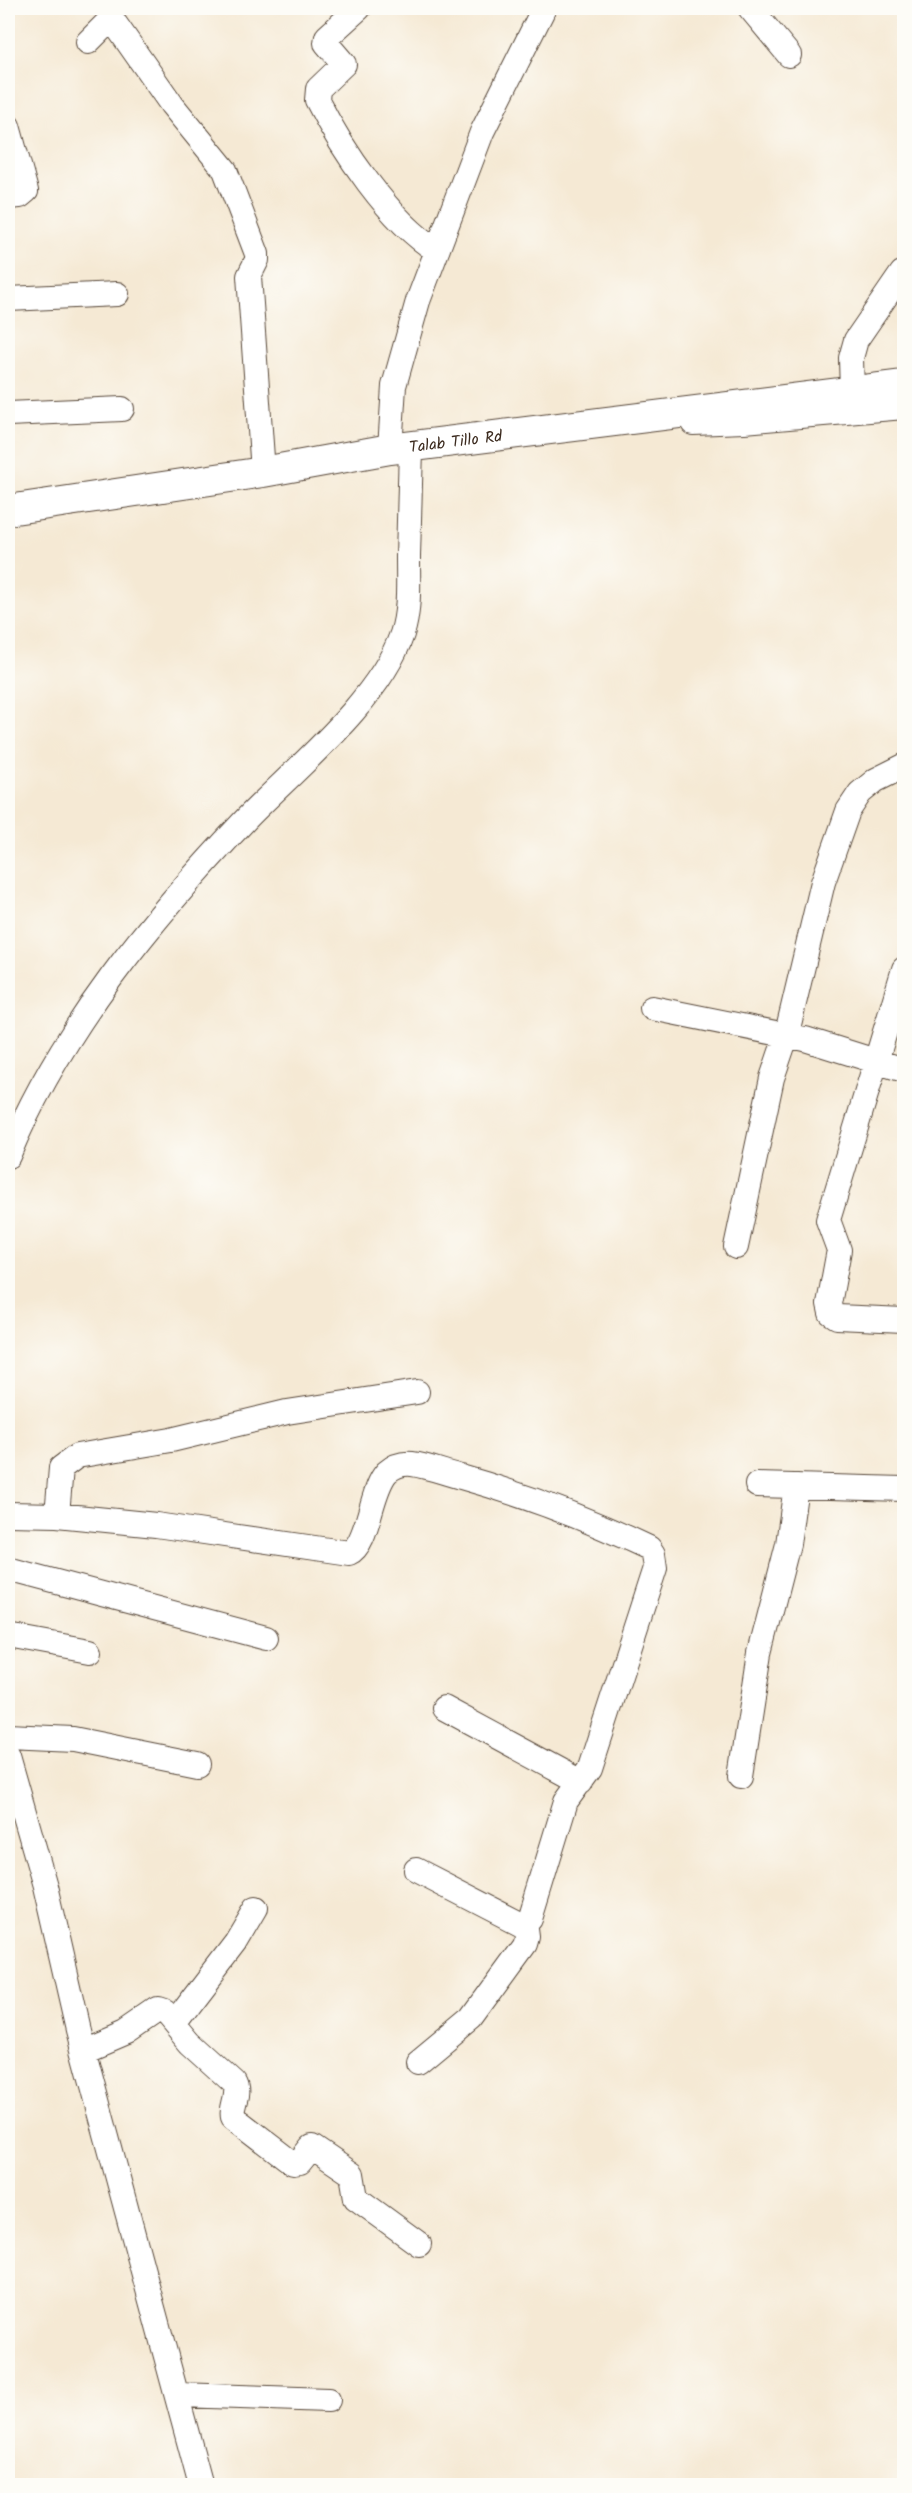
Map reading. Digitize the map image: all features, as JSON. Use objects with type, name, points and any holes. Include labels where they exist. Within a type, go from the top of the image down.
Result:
[{"type":"main road","name":"Talab Tillo Rd","points":[[8,510],[401,449],[904,385]]},
{"type":"street","points":[[359,8],[327,38],[329,48],[344,64],[318,89],[317,99],[351,156],[393,213],[416,237],[436,250]]},
{"type":"street","points":[[8,1156],[42,1085],[111,978],[141,938],[210,859],[362,700],[390,661],[402,633],[407,607],[401,449],[394,386],[402,349],[436,250],[482,132],[544,8]]},
{"type":"street","points":[[750,8],[789,55]]},
{"type":"street","points":[[88,42],[106,24],[113,22],[172,105],[220,163],[230,182],[257,254],[257,260],[249,276],[263,472]]},
{"type":"street","points":[[8,126],[26,191],[20,196],[8,197]]},
{"type":"street","points":[[852,392],[851,358],[856,340],[902,273]]},
{"type":"street","points":[[8,299],[117,294]]},
{"type":"street","points":[[639,419],[705,423],[904,407]]},
{"type":"street","points":[[8,414],[122,409]]},
{"type":"street","points":[[736,1247],[772,1078],[795,1038],[823,882],[848,812],[868,786],[904,766]]},
{"type":"street","points":[[904,969],[828,1220],[839,1250],[829,1310],[837,1317],[904,1320]]},
{"type":"street","points":[[651,1008],[832,1046],[904,1070]]},
{"type":"street","points":[[57,1515],[61,1468],[77,1456],[171,1440],[287,1412],[417,1392]]},
{"type":"street","points":[[8,1514],[57,1515],[156,1526],[350,1553],[359,1544],[380,1484],[387,1473],[395,1467],[411,1464],[496,1487],[601,1525],[649,1548],[653,1554],[655,1568],[590,1768],[566,1801],[534,1910],[525,1922],[519,1923],[416,1870]]},
{"type":"street","points":[[757,1485],[904,1489]]},
{"type":"street","points":[[741,1776],[760,1653],[788,1544],[796,1486]]},
{"type":"street","points":[[8,1569],[266,1638]]},
{"type":"street","points":[[8,1636],[90,1651]]},
{"type":"street","points":[[444,1708],[581,1782]]},
{"type":"street","points":[[8,1736],[73,1739],[197,1764]]},
{"type":"street","points":[[8,1756],[45,1886],[84,2050],[201,2486]]},
{"type":"street","points":[[174,2023],[236,1942],[256,1908]]},
{"type":"street","points":[[418,2062],[460,2028],[486,2000],[525,1944],[527,1937],[525,1922]]},
{"type":"street","points":[[84,2050],[126,2032],[158,2010],[164,2012],[190,2043],[234,2083],[237,2091],[233,2117],[293,2163],[300,2162],[312,2147],[348,2170],[353,2177],[356,2198],[419,2244]]},
{"type":"street","points":[[178,2395],[328,2400]]}]
